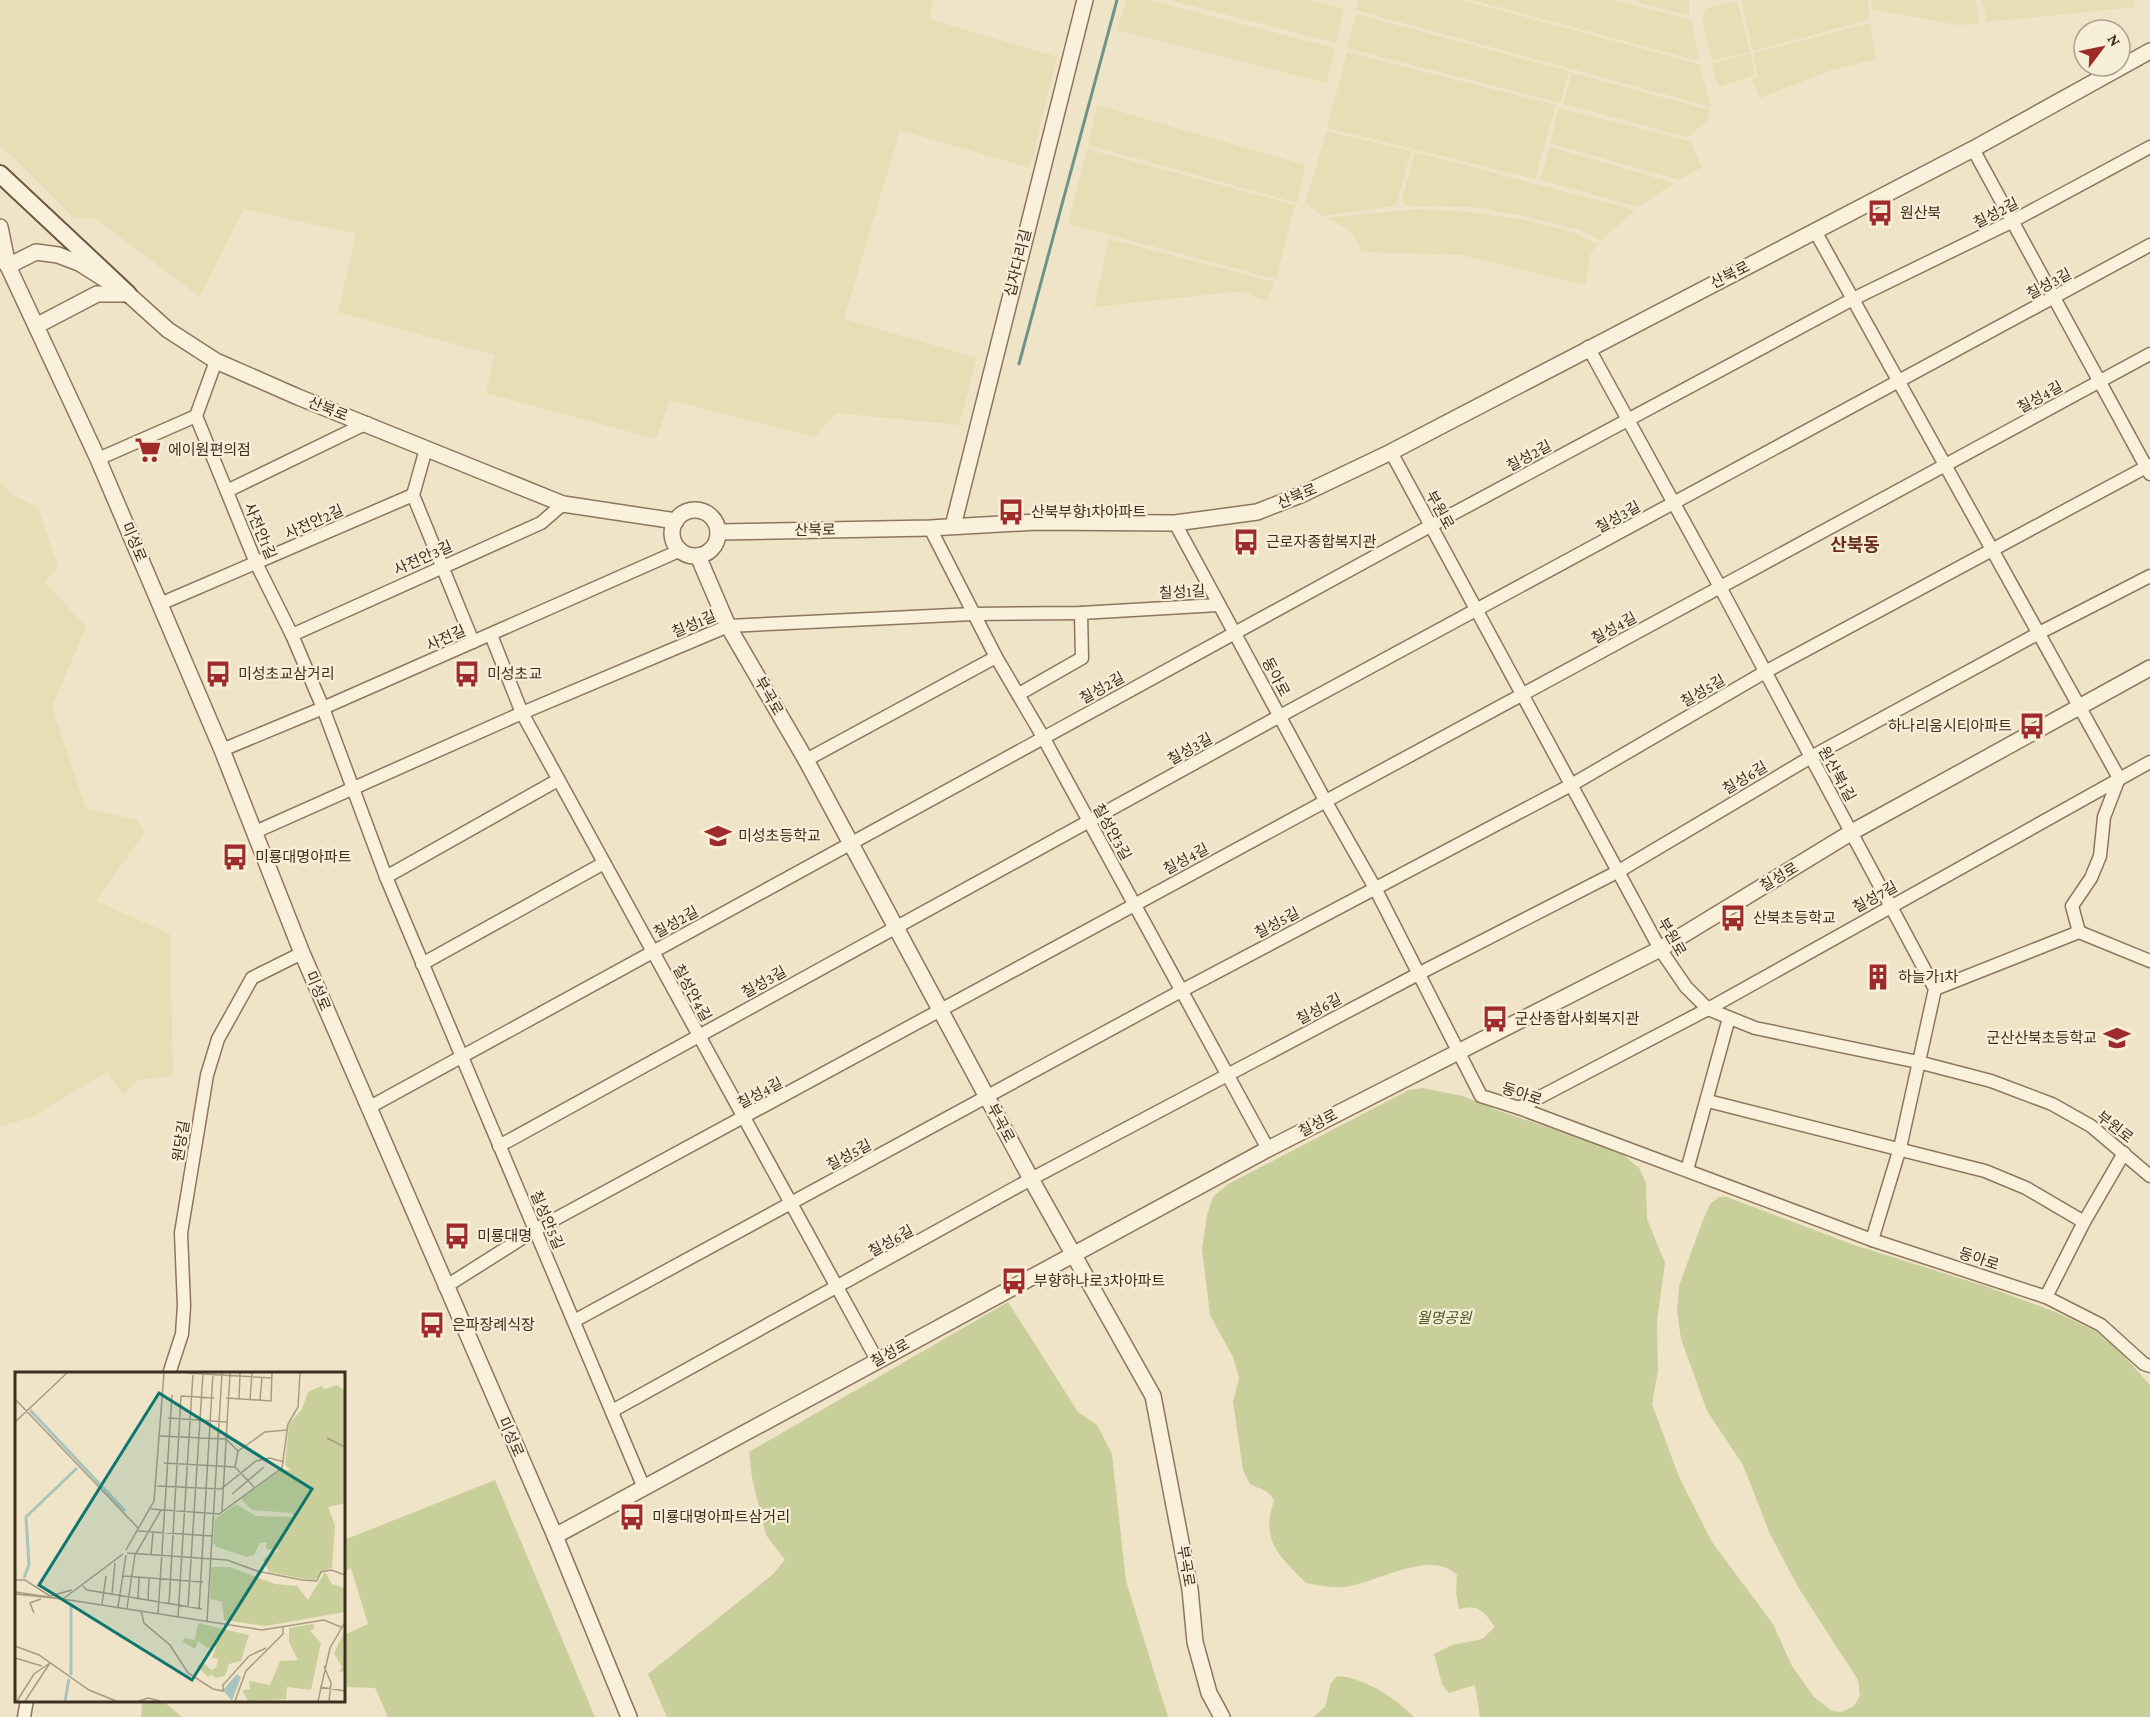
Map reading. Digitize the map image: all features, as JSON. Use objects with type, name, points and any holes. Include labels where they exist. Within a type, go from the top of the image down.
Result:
[{"type":"main road","points":[[0,174],[128,294]]},
{"type":"street","name":"십자다리길","points":[[953,526],[1085,0]]},
{"type":"street","name":"산북로","points":[[718,532],[930,528],[1037,522],[1175,523],[1257,512],[1303,494],[1391,452],[1588,347],[1973,149],[2150,51]]},
{"type":"street","name":"칠성2길","points":[[368,1108],[1431,525],[1853,299],[2012,222],[2150,147]]},
{"type":"street","points":[[1973,149],[2149,469]]},
{"type":"street","name":"미성로","points":[[0,227],[4,234],[4,261],[98,459],[222,750],[302,953],[555,1536],[629,1717]]},
{"type":"street","points":[[1815,231],[2119,778],[2104,817],[2100,856],[2091,878],[2072,906],[2079,932]]},
{"type":"street","name":"칠성3길","points":[[499,1146],[1280,716],[1478,611],[2150,245]]},
{"type":"street","name":"산북로","points":[[4,261],[36,252],[58,255],[79,263],[128,294],[168,330],[216,362],[562,504],[676,521]]},
{"type":"street","points":[[36,326],[97,294],[128,294]]},
{"type":"street","name":"원산북1길","points":[[1588,347],[1892,905],[1935,989]]},
{"type":"street","name":"칠성4길","points":[[445,1287],[535,1230],[942,1012],[1134,904],[2150,354]]},
{"type":"street","points":[[98,459],[196,416],[216,362]]},
{"type":"street","name":"사전안1길","points":[[196,416],[256,563],[292,635],[355,789]]},
{"type":"street","points":[[227,491],[367,423]]},
{"type":"street","points":[[426,449],[413,495],[473,642]]},
{"type":"street","name":"부원로","points":[[1391,452],[1573,783],[1660,950],[1686,987],[1708,1009],[1755,1029],[1918,1062],[1991,1081],[2052,1104],[2091,1126],[2150,1176]]},
{"type":"street","name":"칠성5길","points":[[574,1321],[1180,991],[1573,783],[1765,672],[2149,469]]},
{"type":"street","name":"사전안2길","points":[[160,604],[413,495]]},
{"type":"street","name":"사전안3길","points":[[292,635],[443,565],[541,523],[562,504]]},
{"type":"street","points":[[697,509],[711,515],[718,532],[712,549],[698,556],[681,550],[672,533],[676,521],[683,513],[697,509]]},
{"type":"street","name":"동아로","points":[[1175,523],[1326,802],[1376,888],[1481,1096],[1519,1108],[1872,1240],[2046,1297],[2101,1325],[2150,1366]]},
{"type":"street","name":"칠성안3길","points":[[930,528],[996,657],[1043,737],[1268,1149]]},
{"type":"street","name":"사전길","points":[[222,750],[323,708],[681,550]]},
{"type":"street","name":"부곡로","points":[[698,556],[728,626],[806,760],[1031,1179],[1154,1396],[1190,1589],[1195,1642],[1209,1693],[1222,1717]]},
{"type":"street","name":"칠성6길","points":[[612,1411],[1031,1179],[1420,973],[1619,871],[1811,757],[2039,633],[2150,576]]},
{"type":"street","name":"칠성1길","points":[[255,832],[522,713],[728,626],[973,614],[1081,613],[1218,605]]},
{"type":"street","points":[[1019,694],[1082,658],[1081,613]]},
{"type":"street","name":"칠성안4길","points":[[490,635],[522,713],[877,1360]]},
{"type":"street","points":[[806,760],[996,657]]},
{"type":"street","name":"칠성로","points":[[555,1536],[1268,1149],[1457,1051],[1660,950],[1852,832],[2150,668]]},
{"type":"street","name":"칠성7길","points":[[1519,1108],[1708,1009],[2150,762]]},
{"type":"street","points":[[386,878],[558,780]]},
{"type":"street","name":"칠성안5길","points":[[355,789],[386,878],[644,1488]]},
{"type":"street","points":[[422,964],[604,863]]},
{"type":"street","points":[[1872,1240],[1900,1148],[1935,989],[2079,932],[2150,961]]},
{"type":"street","name":"원당길","points":[[170,1372],[182,1334],[184,1306],[181,1233],[207,1075],[218,1039],[252,978],[302,953]]},
{"type":"street","points":[[1687,1170],[1708,1101],[1729,1018]]},
{"type":"street","points":[[1708,1101],[1900,1148],[1985,1172],[2026,1188],[2084,1222]]},
{"type":"street","points":[[2046,1297],[2084,1222],[2124,1153]]},
{"type":"street","points":[[24,1717],[27,1702]]},
{"type":"shaded area","points":[[0,0],[933,0],[929,19],[1057,57],[1030,168],[900,130],[844,319],[977,358],[959,425],[836,413],[815,437],[670,400],[656,439],[486,393],[494,355],[338,312],[356,234],[244,209],[200,297],[94,218],[74,218],[0,145]]},
{"type":"shaded area","points":[[1126,0],[1149,0],[1335,48],[1326,83],[1117,30]]},
{"type":"shaded area","points":[[1168,0],[1309,0],[1344,9],[1336,43]]},
{"type":"shaded area","points":[[1358,0],[1462,0],[1699,64],[1711,107],[1355,10]]},
{"type":"shaded area","points":[[1472,0],[1613,0],[1691,20],[1699,58],[1695,60]]},
{"type":"shaded area","points":[[1631,0],[1689,0],[1689,16]]},
{"type":"shaded area","points":[[1741,0],[1868,0],[1869,20],[1753,51]]},
{"type":"shaded area","points":[[1872,0],[1976,0],[1979,24],[1957,25],[1872,9]]},
{"type":"shaded area","points":[[1982,0],[2134,0],[2135,7],[1987,22]]},
{"type":"shaded area","points":[[1737,1],[1750,52],[1712,61],[1703,22],[1705,9]]},
{"type":"shaded area","points":[[1356,14],[1569,71],[1560,103],[1347,48]]},
{"type":"shaded area","points":[[1870,23],[1876,59],[1829,71],[1760,98],[1752,79],[1757,77],[1754,53]]},
{"type":"shaded area","points":[[1347,52],[1556,105],[1535,179],[1327,128]]},
{"type":"shaded area","points":[[1751,53],[1755,75],[1718,87],[1712,63]]},
{"type":"shaded area","points":[[1572,73],[1710,110],[1707,122],[1687,137],[1563,104]]},
{"type":"shaded area","points":[[1097,105],[1305,165],[1297,203],[1088,145]]},
{"type":"shaded area","points":[[1559,108],[1690,141],[1702,167],[1679,180],[1550,143]]},
{"type":"shaded area","points":[[1327,131],[1411,151],[1396,206],[1323,216],[1305,203]]},
{"type":"shaded area","points":[[1550,147],[1674,183],[1638,207],[1540,180]]},
{"type":"shaded area","points":[[1087,149],[1295,205],[1276,279],[1068,224]]},
{"type":"shaded area","points":[[1415,152],[1635,210],[1601,241],[1580,230],[1524,216],[1471,207],[1405,206],[1402,200]]},
{"type":"shaded area","points":[[1419,209],[1470,212],[1525,220],[1578,234],[1597,244],[1590,255],[1586,285],[1461,255],[1362,252],[1350,230],[1326,218]]},
{"type":"shaded area","points":[[1109,239],[1274,282],[1267,302],[1243,291],[1094,307]]},
{"type":"shaded area","points":[[0,482],[11,494],[38,508],[58,567],[45,582],[86,627],[52,707],[86,808],[137,820],[144,833],[96,901],[170,934],[173,1076],[138,1080],[123,1095],[107,1072],[34,1116],[0,1127]]},
{"type":"green space","name":"월명공원","points":[[1423,1088],[1463,1096],[1494,1109],[1620,1152],[1639,1168],[1646,1183],[1647,1219],[1665,1263],[1657,1321],[1658,1371],[1652,1404],[1679,1477],[1712,1542],[1773,1624],[1792,1666],[1814,1697],[1832,1711],[1842,1712],[1854,1706],[1860,1696],[1858,1680],[1798,1587],[1770,1534],[1743,1465],[1707,1411],[1681,1339],[1677,1311],[1679,1286],[1710,1204],[1719,1197],[1727,1197],[1854,1245],[1988,1287],[2058,1313],[2097,1332],[2118,1349],[2150,1385],[2150,1717],[1480,1717],[1475,1685],[1449,1693],[1442,1684],[1434,1654],[1452,1645],[1482,1639],[1495,1627],[1476,1608],[1459,1609],[1456,1593],[1457,1575],[1446,1567],[1432,1565],[1417,1566],[1342,1587],[1306,1583],[1280,1555],[1271,1537],[1269,1527],[1274,1501],[1272,1497],[1250,1484],[1243,1470],[1233,1402],[1239,1378],[1233,1357],[1210,1315],[1202,1249],[1207,1215],[1213,1197],[1228,1184],[1409,1090]]},
{"type":"green space","points":[[1008,1302],[1078,1412],[1097,1425],[1112,1454],[1126,1581],[1168,1717],[667,1717],[648,1674],[772,1575],[785,1560],[766,1535],[752,1478],[749,1452]]},
{"type":"green space","points":[[495,1480],[595,1717],[388,1717],[375,1688],[347,1687],[345,1635],[368,1624],[351,1568],[345,1571],[345,1540]]},
{"type":"green space","points":[[1337,1676],[1368,1684],[1398,1703],[1414,1717],[1313,1717],[1325,1707],[1331,1683]]},
{"type":"green space","points":[[142,1702],[164,1702],[182,1717],[141,1717]]},
{"type":"waterway","points":[[1019,364],[1117,0]]},
{"type":"place","name":"원산북","points":[[1880,213]]},
{"type":"place","name":"에이원편의점","points":[[148,450]]},
{"type":"place","name":"산북부향1차아파트","points":[[1011,512]]},
{"type":"place","name":"근로자종합복지관","points":[[1246,542]]},
{"type":"place","name":"미성초교삼거리","points":[[218,674]]},
{"type":"place","name":"미성초교","points":[[467,674]]},
{"type":"place","name":"하나리움시티아파트","points":[[2032,726]]},
{"type":"place","name":"미성초등학교","points":[[718,836]]},
{"type":"place","name":"미룡대명아파트","points":[[235,857]]},
{"type":"place","name":"산북초등학교","points":[[1733,918]]},
{"type":"place","name":"하늘가1차","points":[[1878,977]]},
{"type":"place","name":"군산종합사회복지관","points":[[1495,1019]]},
{"type":"place","name":"군산산북초등학교","points":[[2117,1038]]},
{"type":"place","name":"미룡대명","points":[[457,1236]]},
{"type":"place","name":"부향하나로3차아파트","points":[[1014,1281]]},
{"type":"place","name":"은파장례식장","points":[[432,1325]]},
{"type":"place","name":"미룡대명아파트삼거리","points":[[632,1517]]},
{"type":"district","name":"산북동","points":[[1855,545]]}]
